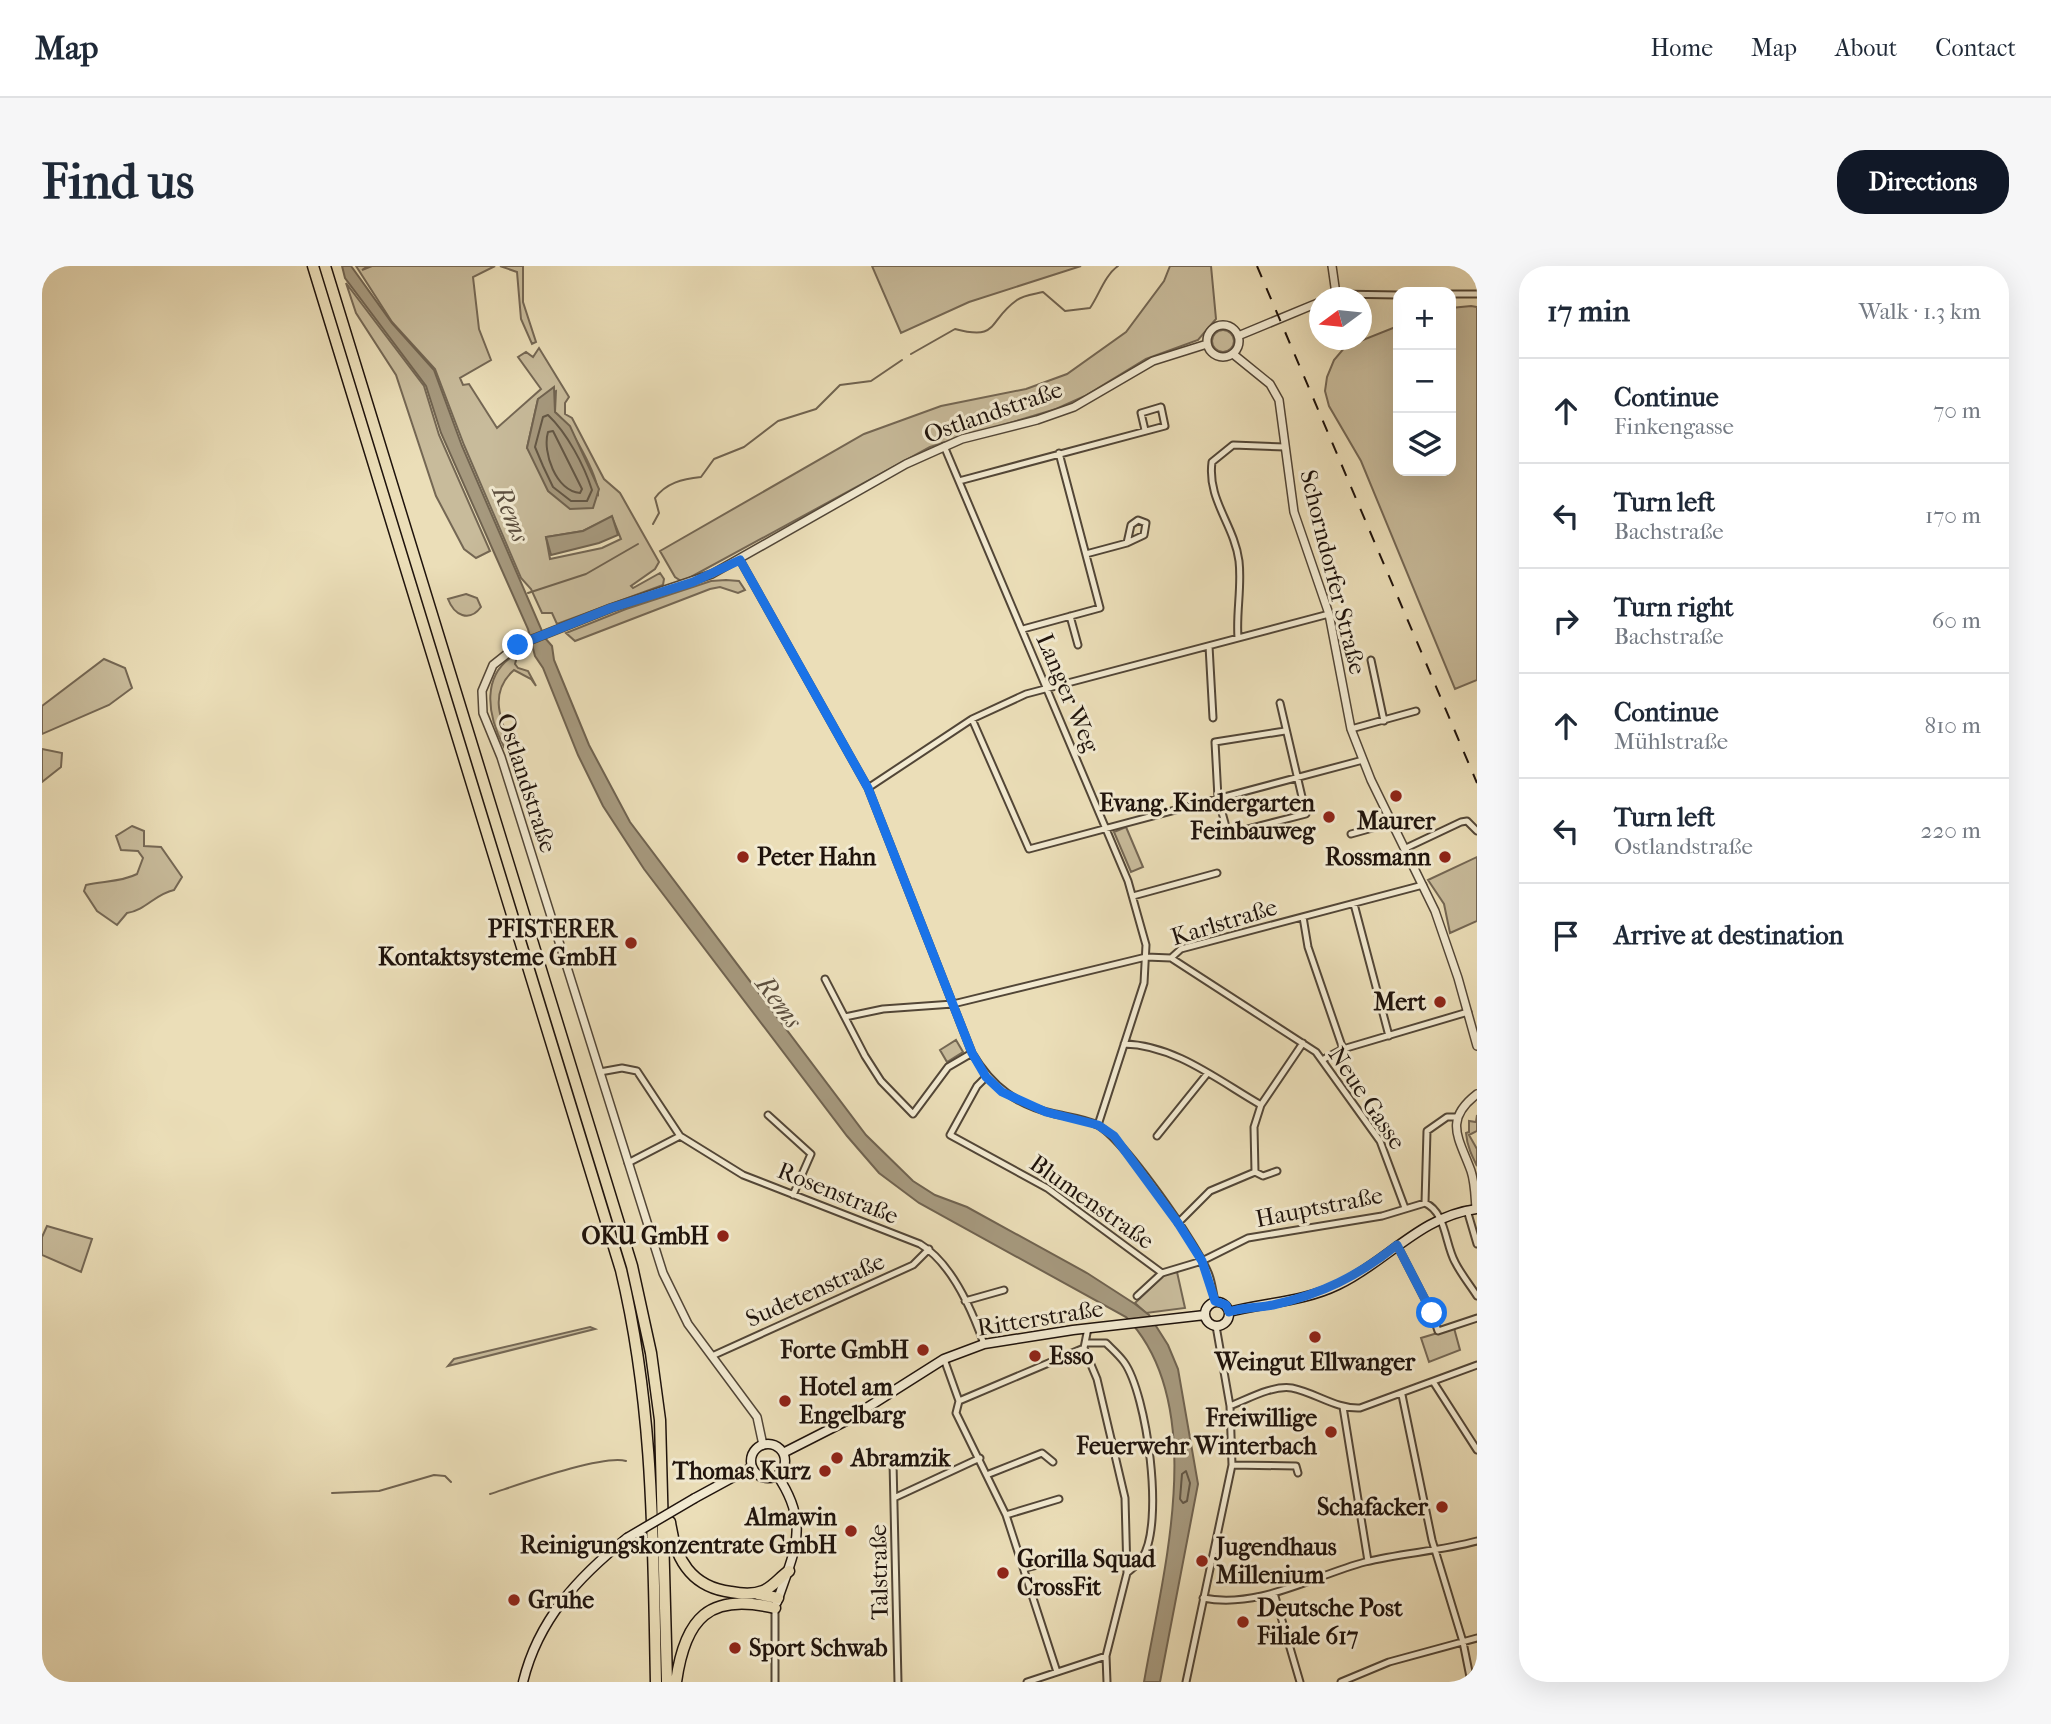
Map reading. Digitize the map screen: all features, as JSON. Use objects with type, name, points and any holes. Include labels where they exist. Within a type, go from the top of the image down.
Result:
[{"type":"highway","points":[[313,266],[621,1270],[633,1319],[649,1427],[656,1682]]},
{"type":"highway","points":[[325,266],[620,1222],[644,1316],[663,1455],[667,1682]]},
{"type":"highway","points":[[663,1455],[668,1468],[672,1535],[681,1563],[694,1577],[711,1587],[754,1594],[776,1603]]},
{"type":"highway","points":[[754,1594],[767,1590],[789,1571]]},
{"type":"highway","points":[[676,1682],[686,1637],[701,1616],[730,1603],[776,1603]]},
{"type":"highway","points":[[649,1682],[655,1665]]},
{"type":"main road","points":[[1229,1312],[1269,1306],[1336,1286],[1364,1271],[1397,1245],[1440,1218],[1473,1209]]},
{"type":"main road","points":[[1215,1301],[1226,1305],[1229,1312],[1226,1322],[1216,1326],[1208,1323],[1205,1315],[1208,1305],[1215,1301]]},
{"type":"main road","name":"Ritterstraße","points":[[782,1453],[846,1421],[944,1359],[984,1344],[1088,1328],[1205,1315]]},
{"type":"main road","points":[[752,1467],[753,1454],[763,1445],[776,1447],[782,1453],[783,1467],[778,1475]]},
{"type":"main road","points":[[752,1467],[763,1477],[778,1475]]},
{"type":"main road","points":[[523,1682],[528,1662],[547,1624],[569,1590],[591,1567],[627,1538],[752,1467]]},
{"type":"main road","points":[[776,1603],[794,1555],[798,1523],[789,1492],[778,1475]]},
{"type":"street","points":[[1332,266],[1333,287]]},
{"type":"street","points":[[1456,294],[1477,294]]},
{"type":"street","points":[[1372,295],[1393,295]]},
{"type":"street","points":[[1208,344],[1218,356],[1233,354],[1238,346],[1238,336],[1309,307]]},
{"type":"street","name":"Ostlandstraße","points":[[763,1445],[757,1417],[688,1324],[668,1286],[482,706],[482,691],[489,670],[502,656],[518,645],[693,582],[740,560],[906,464],[944,446],[1074,407],[1153,360],[1208,344],[1209,334],[1217,327],[1227,326],[1238,336]]},
{"type":"street","name":"Schorndorfer Straße","points":[[1233,354],[1270,384],[1279,400],[1294,512],[1329,614],[1351,729],[1442,931],[1469,1012],[1477,1046]]},
{"type":"street","points":[[959,481],[1165,426],[1161,407],[1141,413],[1144,430]]},
{"type":"street","points":[[1238,638],[1239,562],[1231,531],[1213,494],[1212,462],[1233,445],[1285,447]]},
{"type":"street","name":"Langer Weg","points":[[944,446],[1133,896],[1146,957],[1144,983],[1098,1125]]},
{"type":"street","points":[[1023,629],[1100,608],[1059,453]]},
{"type":"street","points":[[1086,554],[1127,544],[1144,535],[1146,523],[1139,520],[1131,525],[1127,544]]},
{"type":"street","points":[[740,560],[868,788],[972,1053],[986,1077],[1021,1103],[1098,1125],[1114,1136],[1178,1223],[1202,1261],[1215,1301]]},
{"type":"street","points":[[868,788],[972,719],[1026,694],[1329,614]]},
{"type":"street","points":[[1070,616],[1078,645]]},
{"type":"street","points":[[1209,646],[1213,718]]},
{"type":"street","points":[[1371,660],[1384,721]]},
{"type":"street","points":[[1280,703],[1306,814],[1228,834],[1218,798],[1215,742],[1285,731]]},
{"type":"street","points":[[1351,729],[1416,711]]},
{"type":"street","points":[[972,719],[1029,849],[1363,760]]},
{"type":"street","points":[[1351,834],[1394,821]]},
{"type":"street","points":[[1406,848],[1461,822],[1467,821],[1477,831]]},
{"type":"street","points":[[1133,896],[1217,873]]},
{"type":"street","name":"Karlstraße","points":[[845,1017],[883,1009],[953,1004],[1146,957],[1171,958],[1181,949],[1423,884]]},
{"type":"street","points":[[1354,904],[1389,1035]]},
{"type":"street","points":[[1303,917],[1308,947],[1343,1049]]},
{"type":"street","name":"Neue Gasse","points":[[1171,958],[1303,1043],[1322,1060],[1380,1141],[1405,1208]]},
{"type":"street","points":[[825,979],[881,1081],[913,1114],[948,1067],[972,1053]]},
{"type":"street","points":[[1322,1060],[1343,1049],[1469,1012]]},
{"type":"street","points":[[1255,1172],[1254,1127],[1261,1105],[1303,1043]]},
{"type":"street","points":[[1124,1044],[1141,1044],[1186,1059],[1261,1105]]},
{"type":"street","name":"Rosenstraße","points":[[600,1072],[622,1068],[637,1071],[680,1136],[743,1175],[929,1249]]},
{"type":"street","points":[[1157,1136],[1207,1074]]},
{"type":"street","name":"Blumenstraße","points":[[986,1077],[977,1086],[950,1135],[1047,1188],[1162,1273]]},
{"type":"street","points":[[1477,1094],[1463,1105],[1457,1117],[1458,1140],[1471,1171],[1477,1244]]},
{"type":"street","points":[[768,1115],[811,1154],[793,1195]]},
{"type":"street","points":[[1457,1117],[1447,1117],[1427,1131],[1425,1203],[1433,1206],[1440,1218],[1455,1262],[1477,1296]]},
{"type":"street","points":[[628,1163],[680,1136]]},
{"type":"street","points":[[1178,1223],[1210,1191],[1255,1172],[1263,1176],[1277,1171]]},
{"type":"street","name":"Hauptstraße","points":[[1162,1273],[1202,1261],[1248,1238],[1382,1216],[1425,1203]]},
{"type":"street","points":[[1397,1245],[1432,1313],[1438,1331],[1477,1318]]},
{"type":"street","points":[[929,1249],[936,1255],[965,1301],[984,1344]]},
{"type":"street","name":"Sudetenstraße","points":[[712,1356],[913,1265],[929,1249]]},
{"type":"street","points":[[1137,1296],[1162,1273]]},
{"type":"street","points":[[965,1301],[1004,1290]]},
{"type":"street","points":[[1186,1682],[1232,1465],[1230,1406],[1216,1326]]},
{"type":"street","points":[[1088,1328],[1086,1345],[1097,1378],[1125,1498],[1127,1573],[1106,1656],[1107,1682]]},
{"type":"street","points":[[960,1401],[1086,1345],[1105,1343],[1125,1363],[1136,1389],[1154,1477],[1152,1527],[1143,1558],[1127,1573]]},
{"type":"street","points":[[944,1359],[960,1401],[956,1413],[989,1474],[1006,1515],[1026,1567],[1057,1672]]},
{"type":"street","points":[[1230,1406],[1275,1389],[1291,1388],[1343,1407],[1360,1408],[1402,1395],[1477,1365]]},
{"type":"street","points":[[1434,1383],[1477,1450]]},
{"type":"street","points":[[1402,1395],[1436,1550],[1463,1642],[1471,1682]]},
{"type":"street","points":[[1343,1407],[1368,1561]]},
{"type":"street","points":[[989,1474],[1042,1453],[1053,1462]]},
{"type":"street","points":[[896,1497],[980,1458]]},
{"type":"street","name":"Talstraße","points":[[894,1462],[898,1682]]},
{"type":"street","points":[[1232,1465],[1296,1466],[1298,1474]]},
{"type":"street","points":[[1006,1515],[1059,1499]]},
{"type":"street","points":[[1203,1598],[1222,1601],[1274,1593],[1368,1561],[1477,1541]]},
{"type":"street","points":[[1026,1567],[1073,1556]]},
{"type":"street","points":[[1274,1593],[1300,1682]]},
{"type":"street","points":[[775,1682],[776,1603]]},
{"type":"street","points":[[1340,1682],[1389,1662],[1477,1639]]},
{"type":"street","points":[[1027,1682],[1106,1656]]},
{"type":"shaded area","points":[[356,266],[368,266],[362,270],[372,266],[495,266],[473,277],[479,329],[491,360],[460,378],[463,385],[469,384],[497,428],[541,389],[518,357],[526,352],[533,357],[539,348],[569,397],[565,403],[565,414],[572,418],[604,479],[620,493],[659,562],[655,569],[631,586],[633,588],[660,573],[664,579],[663,585],[557,624],[552,613],[542,613],[531,589],[521,578],[464,445],[435,369],[392,322]],"holes":[[[556,391],[555,412],[582,451],[594,476],[598,495],[527,448],[538,399]],[[612,517],[621,539],[602,548],[550,559],[546,537],[583,531]]]},
{"type":"shaded area","points":[[500,266],[523,266],[523,302],[536,342],[532,344],[521,319],[517,272]]},
{"type":"shaded area","points":[[872,266],[1081,266],[969,302],[901,333]]},
{"type":"shaded area","points":[[1170,266],[1211,266],[1216,319],[1198,340],[1146,359],[1085,396],[1056,409],[930,447],[689,578],[681,581],[675,577],[660,551],[864,434],[941,406],[1026,389],[1067,374],[1126,332],[1164,281]]},
{"type":"shaded area","points":[[346,283],[424,386],[439,435],[490,551],[476,558],[464,549],[436,496],[396,375],[356,313]]},
{"type":"shaded area","points":[[1477,307],[1477,680],[1455,689],[1361,461],[1329,406],[1325,391],[1334,360],[1342,350],[1372,350],[1372,336],[1393,328],[1393,476],[1456,476],[1456,308]]},
{"type":"shaded area","points":[[1223,330],[1231,333],[1234,341],[1231,349],[1223,352],[1215,349],[1212,341],[1215,333]]},
{"type":"shaded area","points":[[711,581],[739,581],[745,590],[738,593],[720,587],[710,589],[575,641],[566,633],[626,609]]},
{"type":"shaded area","points":[[466,594],[477,598],[481,607],[467,616],[458,613],[448,599]]},
{"type":"shaded area","points":[[518,653],[515,664],[528,671],[536,686],[531,679],[514,670],[506,678],[499,695],[502,723],[509,742],[504,747],[494,722],[490,696],[497,672],[506,661]]},
{"type":"shaded area","points":[[104,659],[125,668],[132,688],[109,705],[42,734],[42,706]]},
{"type":"shaded area","points":[[42,749],[62,753],[61,767],[42,782]]},
{"type":"shaded area","points":[[132,826],[144,831],[144,846],[161,847],[182,877],[174,890],[140,909],[127,913],[117,925],[97,911],[84,891],[86,885],[137,874],[143,858],[138,851],[121,850],[116,836]]},
{"type":"shaded area","points":[[1126,827],[1143,867],[1131,872],[1114,832]]},
{"type":"shaded area","points":[[1477,857],[1477,921],[1450,933],[1444,904],[1428,880]]},
{"type":"shaded area","points":[[956,1040],[963,1052],[947,1062],[940,1050]]},
{"type":"shaded area","points":[[1477,1115],[1477,1131],[1469,1135],[1477,1149],[1477,1166],[1466,1133],[1469,1132],[1469,1121],[1476,1122]]},
{"type":"shaded area","points":[[47,1226],[92,1239],[81,1272],[42,1255],[42,1237]]},
{"type":"shaded area","points":[[1177,1272],[1185,1308],[1146,1313],[1135,1303],[1165,1274]]},
{"type":"shaded area","points":[[590,1327],[595,1329],[448,1366],[454,1359]]},
{"type":"shaded area","points":[[1454,1328],[1460,1350],[1429,1362],[1421,1338]]},
{"type":"water","points":[[342,266],[351,266],[392,323],[434,370],[462,446],[545,638],[552,646],[554,660],[589,745],[630,822],[866,1135],[913,1181],[935,1195],[967,1207],[1087,1273],[1135,1304],[1149,1315],[1168,1345],[1178,1369],[1198,1484],[1160,1682],[1144,1682],[1169,1543],[1174,1493],[1174,1443],[1167,1396],[1152,1354],[1126,1317],[919,1203],[879,1173],[847,1136],[644,869],[603,806],[578,755],[543,668],[535,656],[528,629],[441,433],[426,386],[345,278]]},
{"type":"water","points":[[554,387],[555,412],[570,426],[599,489],[593,508],[570,509],[548,491],[527,448],[538,399]]},
{"type":"water","points":[[612,516],[618,535],[599,543],[551,555],[546,537],[583,531]]},
{"type":"waterway","points":[[911,354],[955,329],[986,331],[1008,308],[1020,298],[1029,295],[1043,292],[1065,311],[1090,308],[1106,280],[1118,266]]},
{"type":"waterway","points":[[653,524],[659,513],[655,498],[669,485],[701,477],[714,459],[744,447],[778,421],[816,409],[840,385],[871,381],[902,360]]},
{"type":"waterway","points":[[528,593],[586,574],[638,544]]},
{"type":"waterway","points":[[490,1494],[579,1466],[615,1460],[626,1461]]},
{"type":"waterway","points":[[332,1493],[379,1491],[434,1475],[445,1476],[451,1482]]},
{"type":"railway","points":[[1257,266],[1477,783]]},
{"type":"place","name":"Maurer","points":[[1396,796]]},
{"type":"place","name":"Evang. Kindergarten Feinbauweg","points":[[1329,817]]},
{"type":"place","name":"Peter Hahn","points":[[743,857]]},
{"type":"place","name":"Rossmann","points":[[1445,857]]},
{"type":"place","name":"PFISTERER Kontaktsysteme GmbH","points":[[631,943]]},
{"type":"place","name":"Mert","points":[[1440,1002]]},
{"type":"place","name":"OKU GmbH","points":[[723,1236]]},
{"type":"place","name":"Weingut Ellwanger","points":[[1315,1337]]},
{"type":"place","name":"Forte GmbH","points":[[923,1350]]},
{"type":"place","name":"Esso","points":[[1035,1356]]},
{"type":"place","name":"Hotel am Engelbarg","points":[[785,1401]]},
{"type":"place","name":"Freiwillige Feuerwehr Winterbach","points":[[1331,1432]]},
{"type":"place","name":"Abramzik","points":[[837,1458]]},
{"type":"place","name":"Thomas Kurz","points":[[825,1471]]},
{"type":"place","name":"Schafacker","points":[[1442,1507]]},
{"type":"place","name":"Almawin Reinigungskonzentrate GmbH","points":[[851,1531]]},
{"type":"place","name":"Jugendhaus Millenium","points":[[1202,1561]]},
{"type":"place","name":"Gorilla Squad CrossFit","points":[[1003,1573]]},
{"type":"place","name":"Gruhe","points":[[514,1600]]},
{"type":"place","name":"Deutsche Post Filiale 617","points":[[1243,1622]]},
{"type":"place","name":"Sport Schwab","points":[[735,1648]]},
{"type":"route","points":[[518,645],[611,608],[693,582],[740,560],[868,788],[972,1053],[986,1077],[1002,1092],[1021,1103],[1098,1125],[1114,1136],[1178,1223],[1209,1275],[1215,1301],[1223,1302],[1229,1312],[1269,1306],[1336,1286],[1364,1271],[1397,1245],[1432,1313]]},
{"type":"water label","name":"Rems","points":[[511,514]]},
{"type":"water label","name":"Rems","points":[[779,1002]]}]
